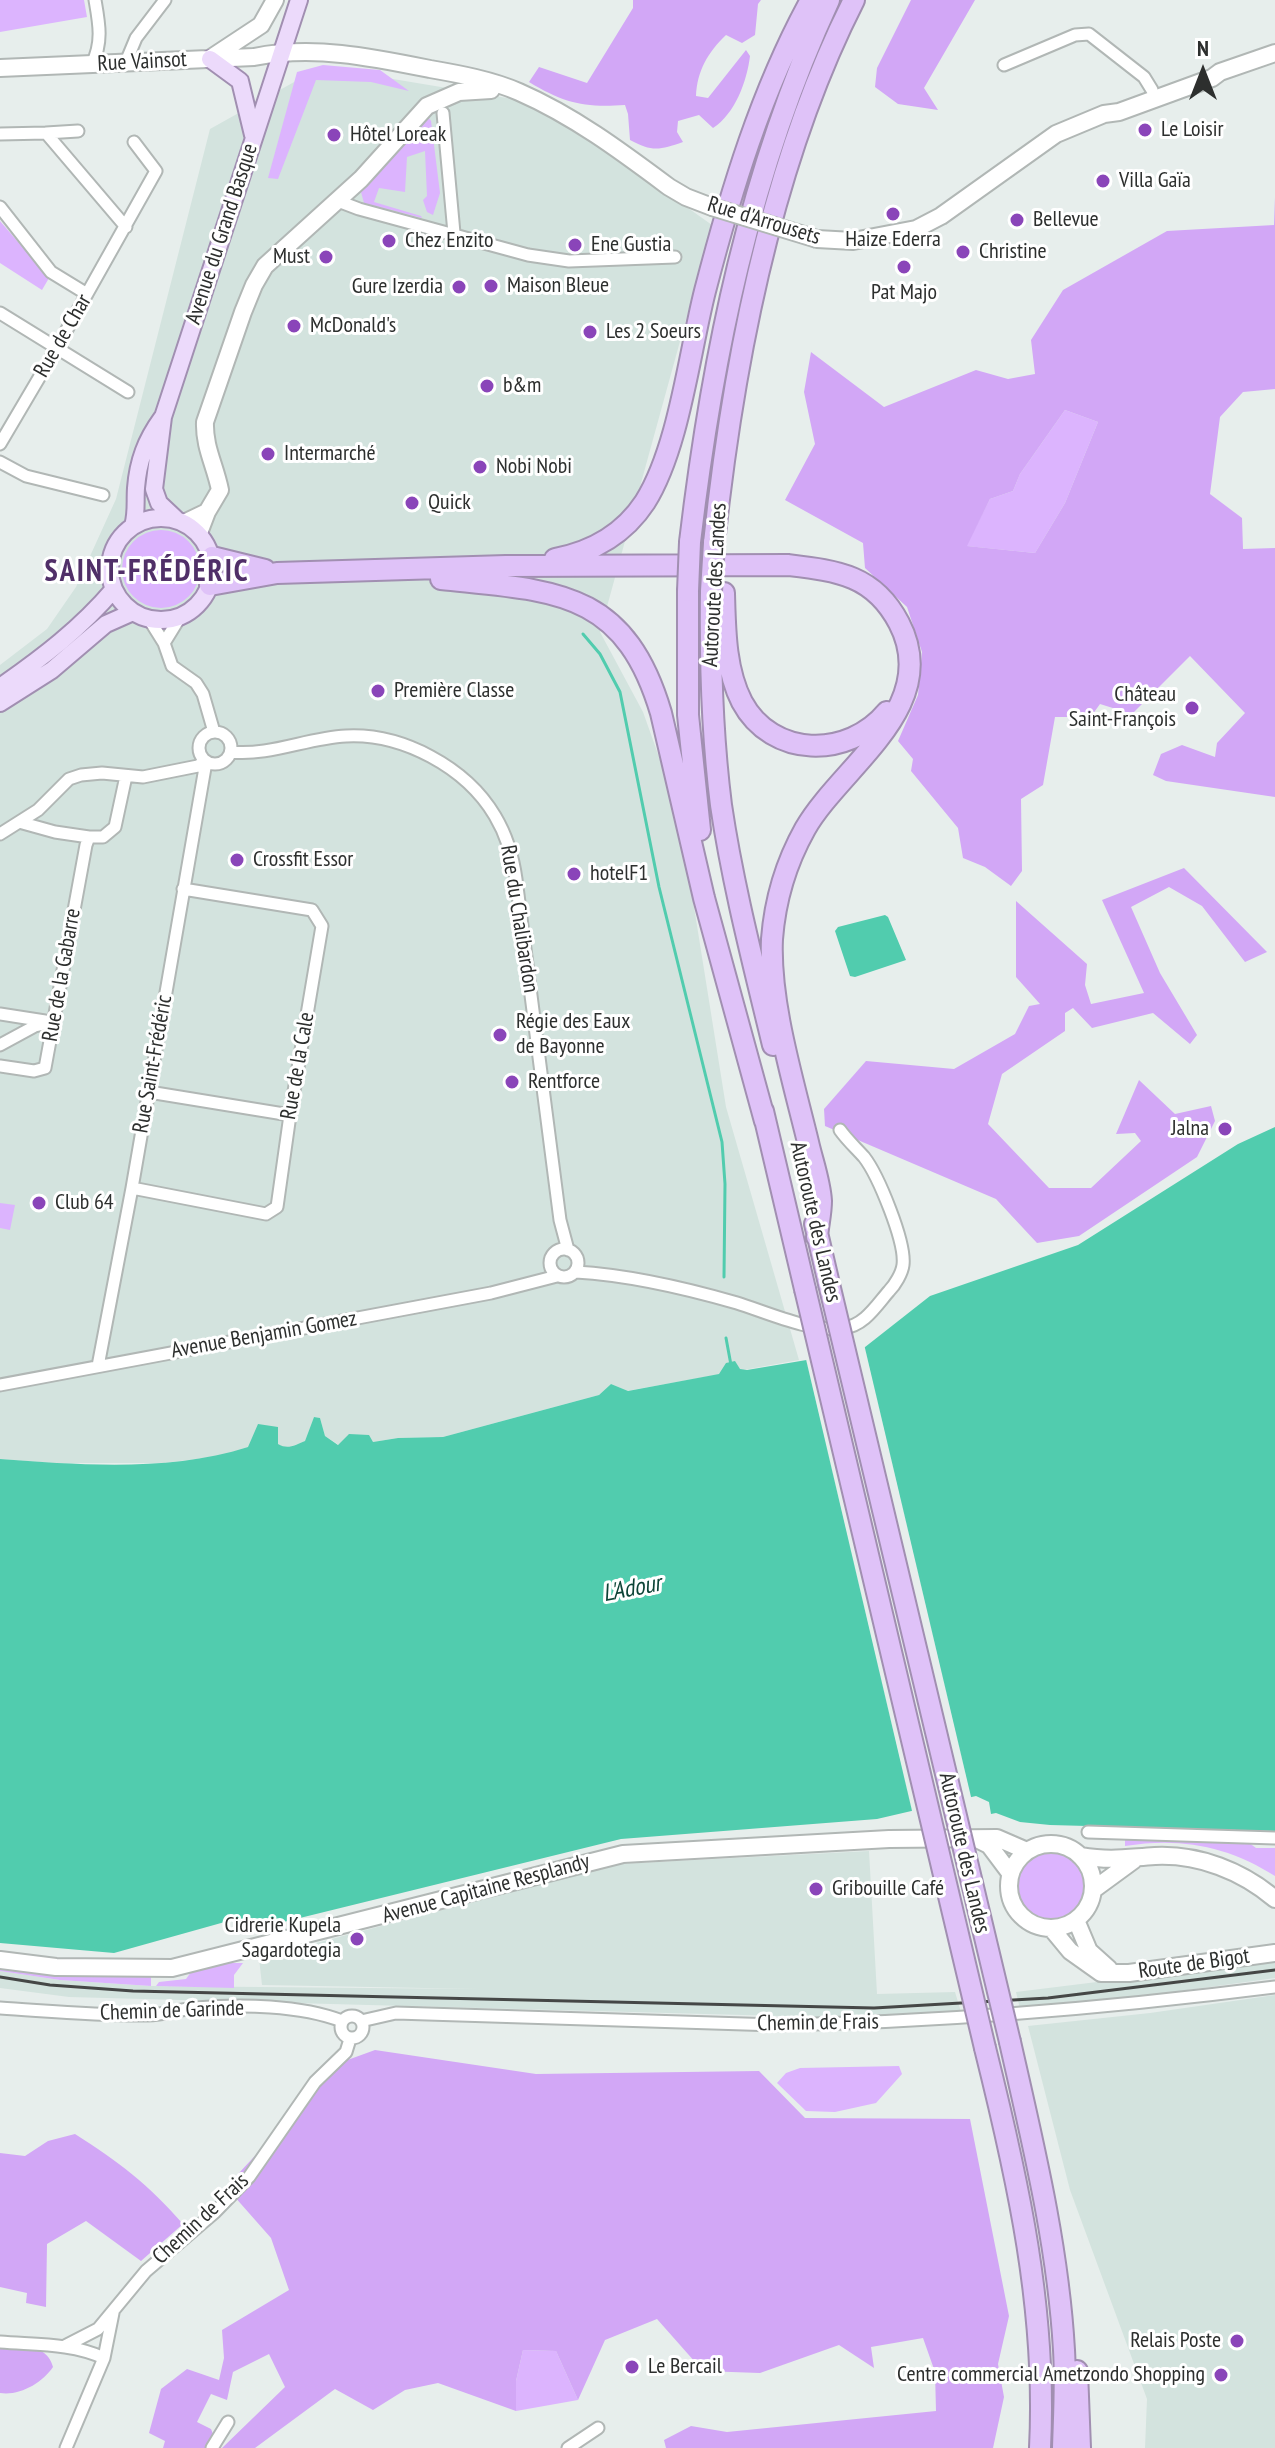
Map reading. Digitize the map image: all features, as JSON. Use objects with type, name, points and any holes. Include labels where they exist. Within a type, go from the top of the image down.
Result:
[{"type":"highway","points":[[506,566],[570,556],[598,546],[630,522],[653,487],[668,446],[705,292],[749,143],[777,68],[811,0]]},
{"type":"highway","name":"Autoroute des Landes","points":[[829,0],[771,148],[732,288],[705,425],[690,542],[688,715],[696,804],[714,902],[1018,2181],[1032,2266],[1041,2381],[1040,2448]]},
{"type":"highway","name":"Autoroute des Landes","points":[[854,0],[837,34],[788,167],[751,305],[736,378],[727,448],[717,591],[711,700],[715,755],[726,835],[744,927],[1039,2173],[1058,2286],[1064,2349],[1063,2448]]},
{"type":"highway","points":[[212,557],[277,573]]},
{"type":"highway","points":[[210,585],[277,573],[506,566],[788,565],[833,571],[872,586],[892,608],[908,639],[909,674],[902,703],[890,723],[838,784],[806,828],[788,864],[776,903],[772,943],[775,989],[821,1199],[817,1237]]},
{"type":"highway","points":[[369,572],[548,593],[595,612],[617,629],[633,647],[647,670],[661,713],[704,898],[765,1121]]},
{"type":"highway","points":[[717,591],[738,692],[755,719],[784,740],[806,746],[825,746],[855,738],[880,720],[909,674]]},
{"type":"highway","points":[[1058,2286],[1074,2330],[1080,2448]]},
{"type":"main road","points":[[253,137],[240,81],[210,59],[261,25],[275,0]]},
{"type":"main road","name":"Avenue du Grand Basque","points":[[180,521],[159,503],[154,489],[163,417],[299,0]]},
{"type":"main road","name":"Rue Vainsot","points":[[0,68],[254,57],[282,51]]},
{"type":"main road","name":"Rue d'Arrousets","points":[[282,51],[357,55],[468,83],[517,91],[564,114],[686,197],[829,241],[853,241],[916,229],[941,216],[1044,141],[1154,94],[1212,78],[1220,72],[1275,53]]},
{"type":"main road","points":[[199,533],[220,490],[216,469],[204,441],[205,422],[254,285],[265,266],[361,179],[427,106],[468,83]]},
{"type":"main road","name":"Avenue du Grand Basque","points":[[133,526],[137,513],[135,498],[139,464],[147,440],[163,417]]},
{"type":"main road","points":[[180,521],[207,512]]},
{"type":"main road","points":[[158,517],[180,521],[199,533],[212,557],[210,585],[204,598],[180,617],[165,620],[141,615],[125,606],[114,589],[110,574],[111,557],[117,542],[133,526],[158,517]]},
{"type":"main road","points":[[0,687],[90,618],[114,589]]},
{"type":"main road","points":[[0,703],[52,670],[106,624],[141,615]]},
{"type":"main road","name":"Avenue Capitaine Resplandy","points":[[0,1960],[56,1967],[172,1968],[623,1854],[889,1839],[997,1838],[1027,1851]]},
{"type":"main road","points":[[977,1839],[989,1845],[1010,1873]]},
{"type":"main road","points":[[1049,1844],[1071,1849],[1080,1856],[1088,1866],[1093,1890],[1090,1901],[1076,1920],[1051,1928],[1026,1920],[1017,1911],[1008,1886],[1010,1873],[1020,1857],[1027,1851],[1049,1844]]},
{"type":"main road","points":[[1080,1856],[1116,1861],[1172,1856],[1208,1862],[1243,1876],[1275,1899]]},
{"type":"main road","points":[[1093,1890],[1135,1860]]},
{"type":"main road","name":"Route de Bigot","points":[[1076,1920],[1089,1951],[1114,1973]]},
{"type":"main road","name":"Route de Bigot","points":[[1051,1928],[1083,1962],[1101,1973],[1275,1953]]},
{"type":"street","points":[[92,64],[100,38],[95,0]]},
{"type":"street","points":[[126,62],[136,38],[165,0]]},
{"type":"street","points":[[1004,65],[1075,35],[1089,34],[1144,77],[1154,94]]},
{"type":"street","points":[[443,113],[454,233]]},
{"type":"street","points":[[0,134],[78,131]]},
{"type":"street","points":[[46,133],[126,227]]},
{"type":"street","name":"Rue de Char","points":[[0,444],[156,171],[134,142]]},
{"type":"street","points":[[338,201],[528,255],[569,261],[675,257]]},
{"type":"street","points":[[0,207],[51,272],[87,294]]},
{"type":"street","points":[[0,313],[128,392]]},
{"type":"street","points":[[0,462],[26,476],[103,495]]},
{"type":"street","points":[[141,615],[164,643],[172,666],[196,683],[203,694],[214,732]]},
{"type":"street","points":[[164,643],[180,617]]},
{"type":"street","points":[[0,834],[38,810],[69,779],[81,775],[102,773],[143,777],[179,770],[203,758],[218,764],[231,752],[228,738],[214,732]]},
{"type":"street","points":[[203,758],[201,740],[214,732]]},
{"type":"street","name":"Rue du Chalibardon","points":[[231,752],[252,753],[345,736],[391,740],[437,761],[460,776],[494,814],[506,836],[516,879],[563,1250]]},
{"type":"street","name":"Rue Saint-Frédéric","points":[[98,1366],[149,1092],[203,758]]},
{"type":"street","points":[[19,822],[55,832],[103,837],[115,827],[126,776]]},
{"type":"street","name":"Rue de la Gabarre","points":[[0,1066],[42,1070],[89,837]]},
{"type":"street","name":"Rue de la Cale","points":[[132,1188],[266,1214],[277,1207],[322,926],[312,910],[183,889]]},
{"type":"street","points":[[0,1014],[53,1022]]},
{"type":"street","points":[[0,1045],[35,1026],[53,1022]]},
{"type":"street","points":[[149,1092],[290,1115]]},
{"type":"street","points":[[550,1262],[552,1271],[564,1278],[576,1272],[607,1274],[716,1297],[793,1321],[842,1329],[860,1323],[893,1287],[903,1267],[901,1238],[864,1157],[851,1146],[840,1130]]},
{"type":"street","points":[[528,1285],[563,1250],[607,1274]]},
{"type":"street","points":[[576,1272],[578,1260]]},
{"type":"street","name":"Avenue Benjamin Gomez","points":[[0,1385],[528,1285],[557,1276]]},
{"type":"street","points":[[1088,1832],[1275,1838]]},
{"type":"street","name":"Chemin de Frais","points":[[342,2021],[354,2016],[361,2021],[396,2013],[836,2024],[1145,2004],[1275,1987]]},
{"type":"street","name":"Chemin de Garinde","points":[[0,2008],[140,2015],[236,2007],[318,2012],[342,2021]]},
{"type":"street","points":[[342,2021],[342,2034],[350,2039]]},
{"type":"street","name":"Chemin de Frais","points":[[65,2346],[98,2329],[146,2271],[215,2212],[249,2177],[315,2082],[346,2052],[350,2039],[361,2034],[361,2021]]},
{"type":"street","points":[[66,2448],[104,2358],[113,2312]]},
{"type":"street","points":[[0,2342],[65,2346],[104,2358]]},
{"type":"street","points":[[212,2448],[228,2422]]},
{"type":"street","points":[[568,2448],[598,2428]]},
{"type":"shaded area","points":[[0,0],[84,0],[87,17],[0,32]]},
{"type":"shaded area","points":[[633,0],[761,0],[755,35],[742,43],[726,35],[701,70],[696,96],[708,98],[746,50],[750,56],[734,106],[713,128],[699,115],[678,121],[677,132],[683,142],[650,148],[630,140],[625,105],[598,106],[575,102],[529,82],[539,67],[587,83],[633,8]]},
{"type":"shaded area","points":[[911,0],[975,0],[924,88],[938,110],[898,104],[875,87],[877,68]]},
{"type":"shaded area","points":[[323,65],[380,70],[409,91],[371,82],[316,80],[278,179],[268,178],[297,72]]},
{"type":"shaded area","points":[[321,67],[519,100],[578,130],[712,225],[600,632],[643,712],[679,813],[726,1107],[799,1360],[627,1391],[611,1384],[599,1395],[443,1437],[345,1441],[339,1445],[325,1436],[320,1418],[314,1417],[305,1441],[284,1448],[278,1444],[248,1447],[221,1456],[164,1463],[53,1463],[0,1459],[0,665],[47,629],[76,587],[116,499],[210,129]]},
{"type":"shaded area","points":[[428,117],[440,193],[433,215],[427,212],[423,200],[427,196],[425,151],[407,157],[405,192],[379,188],[374,202],[422,218],[364,203],[361,192]]},
{"type":"shaded area","points":[[1275,197],[1275,389],[1243,392],[1220,417],[1210,494],[1242,518],[1243,549],[1275,548],[1275,797],[1166,781],[1153,775],[1161,754],[1182,745],[1215,757],[1217,743],[1245,713],[1190,656],[1132,714],[1100,704],[1082,729],[1069,717],[1055,717],[1043,785],[1021,799],[1022,871],[1011,886],[985,867],[963,858],[958,828],[911,771],[913,759],[898,741],[918,695],[922,652],[907,607],[865,568],[863,543],[785,500],[815,444],[804,392],[811,352],[884,407],[976,370],[1008,379],[1035,374],[1031,340],[1063,290],[1167,231],[1274,225]],"holes":[[[1065,410],[1098,422],[1065,503],[1035,553],[967,546],[990,499],[1013,491],[1020,474]]]},
{"type":"shaded area","points":[[0,221],[49,278],[42,290],[0,263]]},
{"type":"shaded area","points":[[1065,410],[1098,422],[1065,503],[1035,553],[966,546],[990,499],[1013,491],[1020,474]]},
{"type":"shaded area","points":[[153,530],[169,530],[183,536],[194,547],[200,569],[194,591],[183,602],[169,608],[153,608],[139,602],[128,591],[122,577],[122,561],[128,547],[139,536]]},
{"type":"shaded area","points":[[1184,868],[1267,952],[1245,962],[1202,906],[1169,887],[1131,907],[1160,973],[1197,1035],[1190,1044],[1153,1013],[1092,1028],[1073,1008],[1065,1013],[1065,1031],[1002,1074],[988,1124],[1049,1188],[1091,1188],[1141,1141],[1135,1133],[1116,1134],[1139,1080],[1175,1114],[1211,1106],[1215,1121],[1197,1157],[1079,1236],[1037,1243],[996,1199],[825,1126],[824,1109],[866,1061],[954,1069],[1015,1034],[1029,1006],[1040,1004],[1016,977],[1016,901],[1087,964],[1085,985],[1091,1004],[1144,993],[1102,900]]},
{"type":"shaded area","points":[[0,1203],[15,1205],[10,1230],[0,1228]]},
{"type":"shaded area","points":[[1125,1838],[1248,1842],[1256,1848],[1275,1848],[1275,1876],[1239,1857],[1203,1846],[1145,1843],[1125,1846]]},
{"type":"shaded area","points":[[869,1851],[877,1994],[955,1992],[961,2012],[818,2017],[69,1997],[0,1988],[0,1971],[60,1980],[151,1986],[479,1989],[262,1985],[259,1958],[618,1864]]},
{"type":"shaded area","points":[[1051,1853],[1064,1855],[1079,1868],[1084,1886],[1082,1899],[1069,1914],[1051,1919],[1038,1917],[1023,1904],[1018,1886],[1020,1873],[1033,1858]]},
{"type":"shaded area","points":[[1275,1960],[1275,1978],[1130,1998],[1020,2009],[1016,1992]]},
{"type":"shaded area","points":[[226,1963],[243,1963],[234,1975],[234,1988],[156,1986],[159,1982],[186,1979],[191,1972]]},
{"type":"shaded area","points":[[0,1965],[151,1976],[151,1986],[60,1980],[0,1971]]},
{"type":"shaded area","points":[[1275,1995],[1275,2448],[1145,2448],[1147,2399],[1070,2190],[1028,2026]]},
{"type":"shaded area","points":[[375,2050],[536,2074],[759,2071],[805,2118],[970,2119],[1009,2316],[998,2364],[1004,2397],[993,2448],[666,2448],[664,2440],[691,2426],[727,2432],[936,2411],[935,2372],[923,2338],[871,2347],[874,2368],[839,2345],[760,2373],[703,2371],[657,2319],[605,2340],[578,2400],[556,2351],[523,2350],[516,2381],[516,2411],[438,2383],[405,2390],[373,2410],[335,2389],[255,2448],[222,2448],[285,2387],[269,2354],[233,2372],[227,2400],[211,2394],[197,2422],[211,2429],[215,2439],[208,2448],[163,2448],[165,2441],[149,2433],[161,2389],[187,2369],[219,2380],[224,2358],[222,2330],[289,2290],[271,2238],[226,2187],[342,2062]]},
{"type":"shaded area","points":[[899,2066],[902,2074],[876,2103],[835,2112],[806,2111],[777,2083],[786,2073],[800,2068]]},
{"type":"shaded area","points":[[75,2134],[132,2174],[183,2224],[141,2261],[86,2221],[47,2244],[46,2307],[26,2303],[27,2293],[0,2287],[0,2153],[25,2156],[48,2141]]},
{"type":"shaded area","points":[[0,2349],[39,2350],[50,2359],[53,2367],[30,2387],[0,2393]]},
{"type":"shaded area","points":[[523,2350],[556,2351],[578,2400],[516,2411],[516,2381]]},
{"type":"water","points":[[885,915],[906,960],[850,976],[835,931],[838,927]]},
{"type":"water","name":"L'Adour","points":[[1275,1127],[1275,1831],[1020,1822],[991,1814],[989,1802],[976,1796],[877,1819],[621,1839],[251,1930],[239,1918],[114,1953],[0,1943],[0,1459],[125,1465],[188,1460],[248,1447],[258,1424],[278,1427],[278,1444],[285,1447],[295,1445],[305,1441],[314,1417],[320,1418],[325,1436],[338,1445],[349,1434],[369,1435],[373,1442],[443,1437],[599,1395],[611,1384],[628,1391],[719,1374],[726,1363],[735,1361],[740,1369],[747,1370],[860,1351],[930,1296],[1078,1245],[1238,1144]]},
{"type":"pier","points":[[864,1344],[972,1801],[913,1815],[805,1355]]},
{"type":"waterway","points":[[583,634],[600,654],[620,692],[659,887],[722,1142],[724,1277]]},
{"type":"waterway","points":[[726,1338],[731,1365]]},
{"type":"railway","points":[[0,1977],[50,1985],[133,1991],[874,2008],[1048,1998],[1275,1970]]},
{"type":"place","name":"Le Loisir","points":[[1145,130]]},
{"type":"place","name":"Hôtel Loreak","points":[[334,135]]},
{"type":"place","name":"Villa Gaïa","points":[[1103,181]]},
{"type":"place","name":"Haize Ederra","points":[[893,214]]},
{"type":"place","name":"Bellevue","points":[[1017,220]]},
{"type":"place","name":"Chez Enzito","points":[[389,241]]},
{"type":"place","name":"Ene Gustia","points":[[575,245]]},
{"type":"place","name":"Christine","points":[[963,252]]},
{"type":"place","name":"Must","points":[[326,257]]},
{"type":"place","name":"Pat Majo","points":[[904,267]]},
{"type":"place","name":"Maison Bleue","points":[[491,286]]},
{"type":"place","name":"Gure Izerdia","points":[[459,287]]},
{"type":"place","name":"McDonald's","points":[[294,326]]},
{"type":"place","name":"Les 2 Soeurs","points":[[590,332]]},
{"type":"place","name":"b&m","points":[[487,386]]},
{"type":"place","name":"Intermarché","points":[[268,454]]},
{"type":"place","name":"Nobi Nobi","points":[[480,467]]},
{"type":"place","name":"Quick","points":[[412,503]]},
{"type":"place","name":"Première Classe","points":[[378,691]]},
{"type":"place","name":"Château Saint-François","points":[[1192,708]]},
{"type":"place","name":"Crossfit Essor","points":[[237,860]]},
{"type":"place","name":"hotelF1","points":[[574,874]]},
{"type":"place","name":"Régie des Eaux de Bayonne","points":[[500,1035]]},
{"type":"place","name":"Rentforce","points":[[512,1082]]},
{"type":"place","name":"Jalna","points":[[1225,1129]]},
{"type":"place","name":"Club 64","points":[[39,1203]]},
{"type":"place","name":"Gribouille Café","points":[[816,1889]]},
{"type":"place","name":"Cidrerie Kupela Sagardotegia","points":[[357,1939]]},
{"type":"place","name":"Relais Poste","points":[[1237,2341]]},
{"type":"place","name":"Le Bercail","points":[[632,2367]]},
{"type":"place","name":"Centre commercial Ametzondo Shopping","points":[[1221,2375]]},
{"type":"district","name":"SAINT-FRÉDÉRIC","points":[[147,572]]}]
